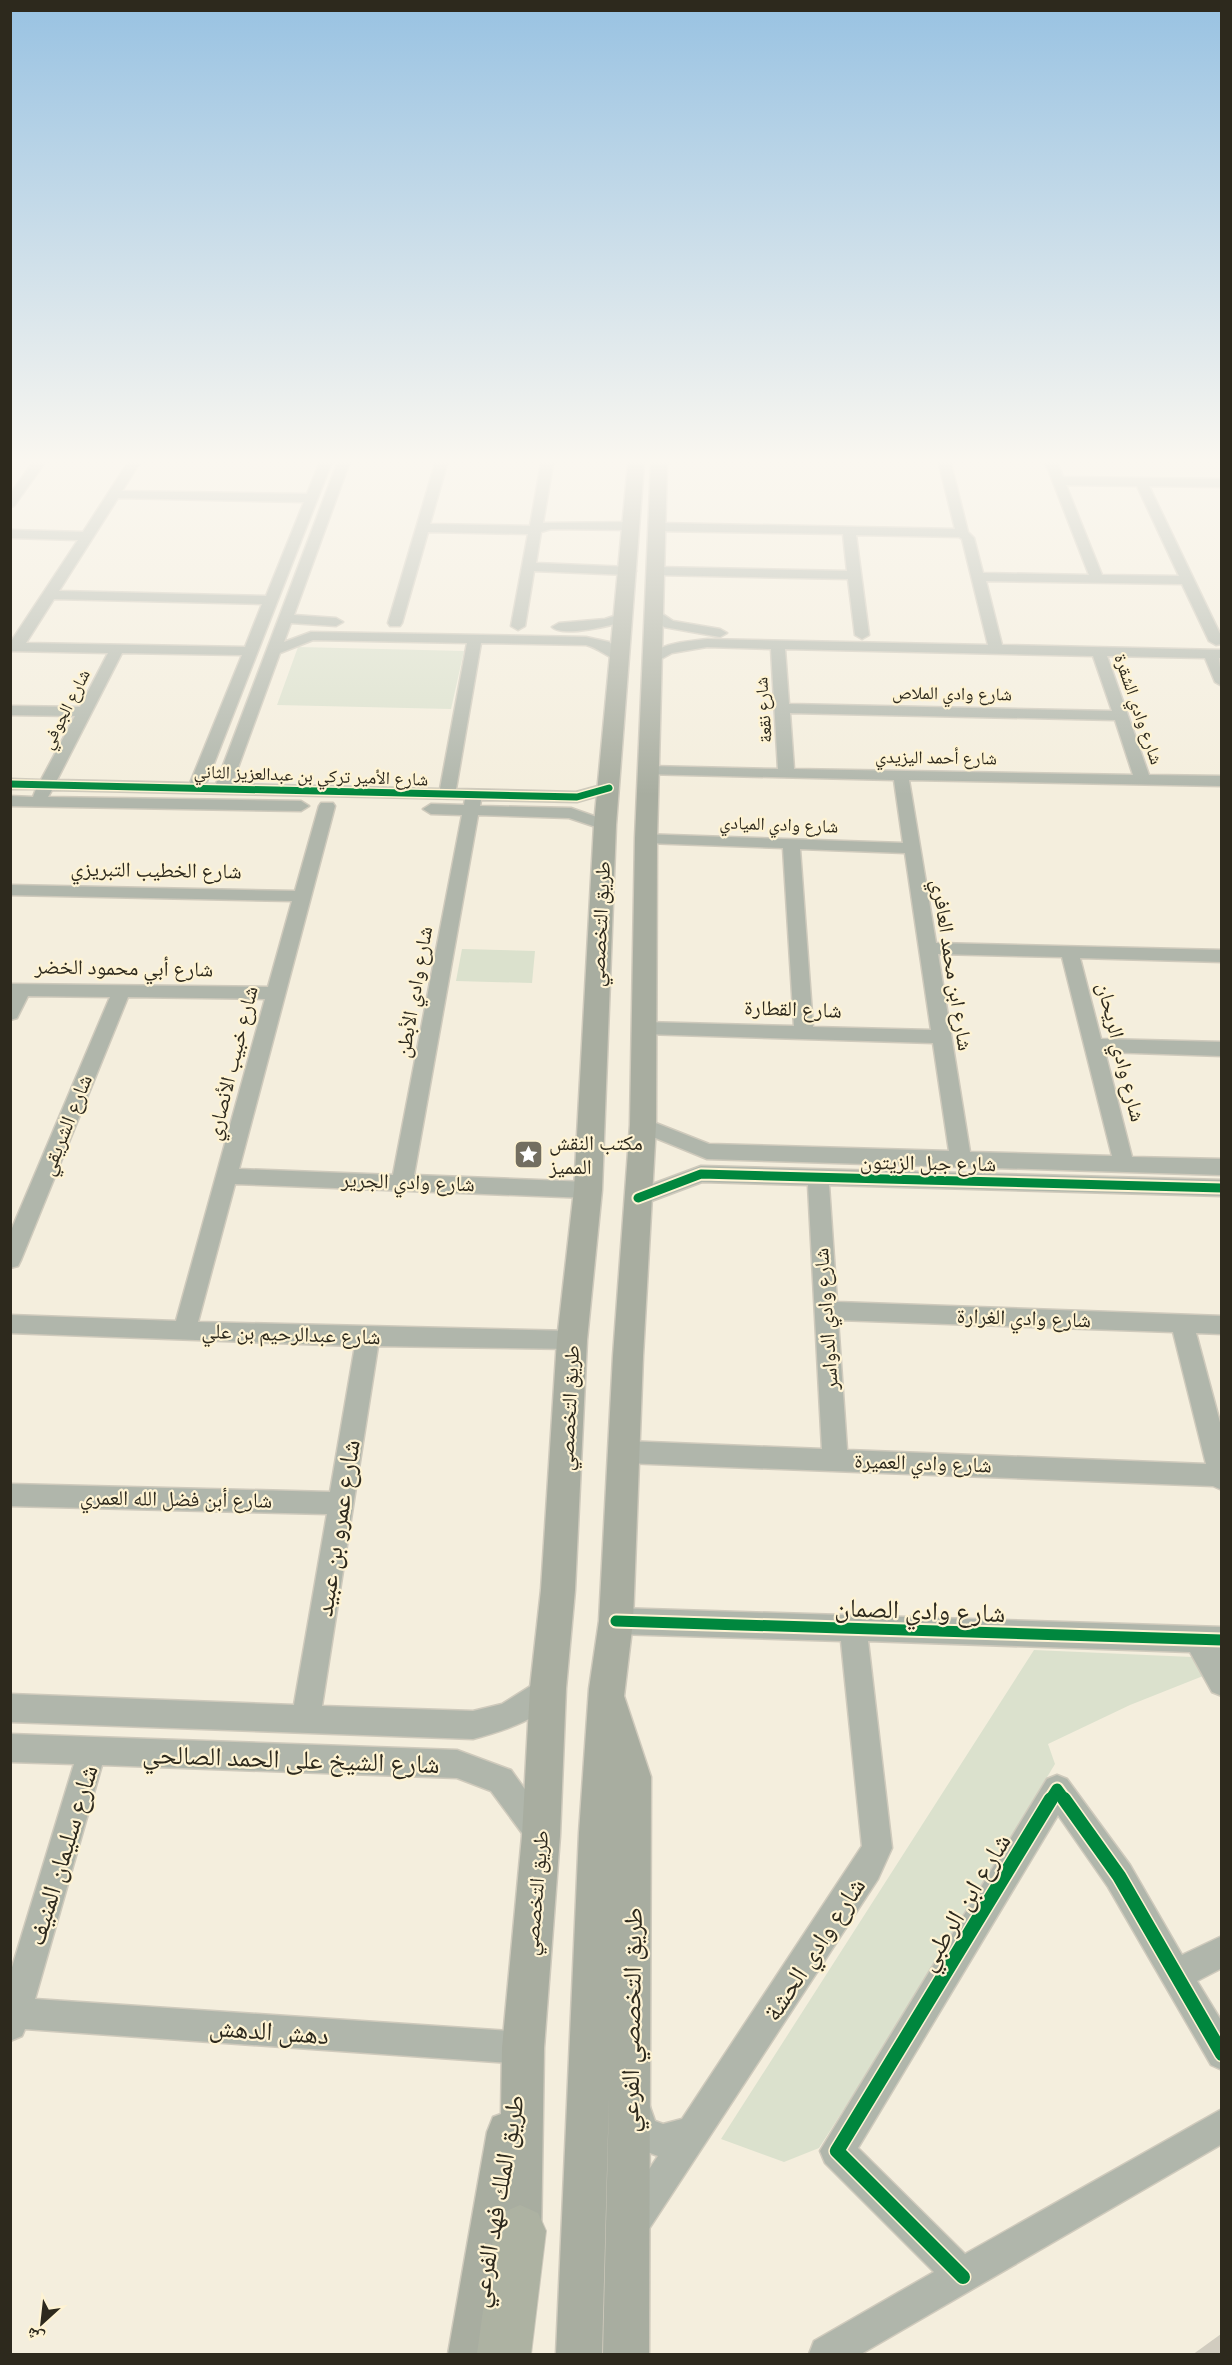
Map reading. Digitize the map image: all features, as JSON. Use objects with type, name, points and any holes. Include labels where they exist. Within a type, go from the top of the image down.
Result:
[{"type":"highway","points":[[504,2355],[520,2231]]},
{"type":"main road","name":"طريق التخصصي","points":[[517,2355],[523,2048],[541,1836],[548,1688],[558,1590],[572,1340],[588,1190],[605,825],[623,617],[642,574]]},
{"type":"main road","name":"طريق التخصصي","points":[[579,2355],[598,1833],[607,1689],[616,1621],[628,1356],[643,1125],[646,838],[655,613],[644,574]]},
{"type":"main road","name":"طريق التخصصي الفرعي","points":[[607,1689],[633,1777],[626,2355]]},
{"type":"main road","name":"طريق الملك فهد الفرعي","points":[[471,2355],[523,2048]]},
{"type":"street","points":[[13,647],[62,574]]},
{"type":"street","points":[[198,782],[280,574]]},
{"type":"street","points":[[222,789],[302,574]]},
{"type":"street","points":[[395,623],[409,574]]},
{"type":"street","points":[[518,626],[526,574]]},
{"type":"street","points":[[820,574],[853,575],[862,635]]},
{"type":"street","points":[[1184,574],[1217,648],[1221,682]]},
{"type":"street","points":[[994,643],[978,577],[1187,580]]},
{"type":"street","points":[[49,595],[270,600]]},
{"type":"street","points":[[655,613],[669,624],[709,638]]},
{"type":"street","points":[[286,617],[313,629],[475,639],[585,634],[623,617]]},
{"type":"street","points":[[275,650],[313,629],[395,623],[518,626],[585,634],[621,658]]},
{"type":"street","points":[[652,660],[668,649],[709,638],[761,639],[862,635],[1099,652],[1217,648]]},
{"type":"street","points":[[447,795],[475,639]]},
{"type":"street","points":[[761,639],[778,645],[994,643],[1217,648]]},
{"type":"street","name":"شارع نقعة","points":[[778,645],[786,773]]},
{"type":"street","points":[[13,647],[249,651]]},
{"type":"street","name":"شارع الجوفي","points":[[38,801],[117,650]]},
{"type":"street","name":"شارع وادي الشقرة","points":[[1099,652],[1143,780]]},
{"type":"street","name":"شارع وادي الملاص","points":[[782,708],[1122,716]]},
{"type":"street","points":[[10,710],[85,712]]},
{"type":"street","name":"شارع أحمد اليزيدي","points":[[649,771],[1221,781]]},
{"type":"street","points":[[198,782],[228,773]]},
{"type":"street","name":"شارع ابن محمد العافري","points":[[901,777],[910,848],[962,1159]]},
{"type":"street","name":"شارع الأمير تركي بن عبدالعزيز الثاني","points":[[10,784],[198,782],[222,789],[390,801],[472,803],[577,797],[609,788]]},
{"type":"street","name":"شارع الأمير تركي بن عبدالعزيز الثاني","points":[[423,802],[447,795],[472,803],[571,813],[605,825]]},
{"type":"street","points":[[571,813],[578,808],[577,797]]},
{"type":"street","name":"شارع الأمير تركي بن عبدالعزيز الثاني","points":[[10,801],[327,806],[390,801]]},
{"type":"street","name":"شارع وادي الأبطن","points":[[402,1182],[472,803]]},
{"type":"street","name":"شارع خبيب الأنصاري","points":[[184,1331],[229,1176],[274,993],[327,806]]},
{"type":"street","name":"شارع وادي الميادي","points":[[646,838],[910,848]]},
{"type":"street","points":[[791,844],[804,1031]]},
{"type":"street","name":"شارع الخطيب التبريزي","points":[[10,890],[302,896]]},
{"type":"street","points":[[927,948],[1221,956]]},
{"type":"street","name":"شارع وادي الريحان","points":[[1070,953],[1096,1045],[1124,1164]]},
{"type":"street","points":[[10,1014],[16,990]]},
{"type":"street","name":"شارع أبي محمود الخضر","points":[[16,990],[274,993]]},
{"type":"street","name":"شارع الشريقي","points":[[10,1260],[122,990]]},
{"type":"street","name":"شارع القطارة","points":[[644,1028],[941,1036]]},
{"type":"street","points":[[1096,1045],[1221,1049]]},
{"type":"street","name":"شارع جبل الزيتون","points":[[643,1125],[707,1151],[1221,1167]]},
{"type":"street","points":[[701,1174],[693,1169],[690,1160],[696,1154],[707,1151]]},
{"type":"street","name":"شارع جبل الزيتون","points":[[638,1198],[701,1174],[1221,1188]]},
{"type":"street","name":"شارع وادي الجرير","points":[[229,1176],[588,1190]]},
{"type":"street","name":"شارع وادي الدواسر","points":[[818,1178],[835,1460]]},
{"type":"street","name":"شارع وادي الغرارة","points":[[826,1311],[1221,1325]]},
{"type":"street","points":[[1182,1323],[1221,1477]]},
{"type":"street","name":"شارع عبدالرحيم بن علي","points":[[10,1324],[368,1337],[572,1340]]},
{"type":"street","name":"شارع عمرو بن عبيد","points":[[306,1718],[368,1337]]},
{"type":"street","name":"شارع وادي العميرة","points":[[625,1452],[1221,1477]]},
{"type":"street","name":"شارع أبن فضل الله العمري","points":[[10,1495],[341,1503]]},
{"type":"street","name":"شارع وادي الصمان","points":[[616,1621],[1210,1640]]},
{"type":"street","name":"شارع وادي الحشة","points":[[627,2232],[867,1868],[877,1848],[853,1628]]},
{"type":"street","points":[[1210,1640],[1221,1683]]},
{"type":"street","name":"شارع الشيخ على الحمد الصالحي","points":[[10,1708],[473,1725],[508,1716],[548,1688]]},
{"type":"street","name":"شارع الشيخ على الحمد الصالحي","points":[[10,1748],[457,1764],[501,1780],[541,1836]]},
{"type":"street","name":"شارع سليمان المنيف","points":[[13,2020],[92,1752]]},
{"type":"street","name":"شارع ابن الرطبي","points":[[963,2277],[837,2151],[1057,1789],[1119,1876],[1221,2054]]},
{"type":"street","points":[[1176,1975],[1221,1951]]},
{"type":"street","name":"دهش الدهش","points":[[13,2020],[523,2048]]},
{"type":"street","points":[[630,2087],[641,2133],[663,2141],[695,2132]]},
{"type":"street","points":[[827,2355],[1221,2125]]},
{"type":"green space","points":[[298,647],[464,651],[451,709],[277,705]]},
{"type":"green space","points":[[462,949],[535,951],[532,983],[456,981]]},
{"type":"green space","points":[[1034,1650],[1192,1657],[1203,1676],[1130,1705],[1048,1744],[1055,1764],[885,2045],[819,2148],[784,2162],[721,2139]]},
{"type":"building","points":[[1221,2334],[1221,2355],[1192,2355]]},
{"type":"cycle path","points":[[10,784],[577,797],[609,788]]},
{"type":"cycle path","points":[[638,1198],[701,1174],[1222,1188]]},
{"type":"cycle path","points":[[616,1621],[1222,1640]]},
{"type":"cycle path","points":[[963,2277],[837,2151],[1057,1789],[1119,1876],[1222,2054]]},
{"type":"place","name":"مكتب النقش المميز","points":[[528,1155]]}]
